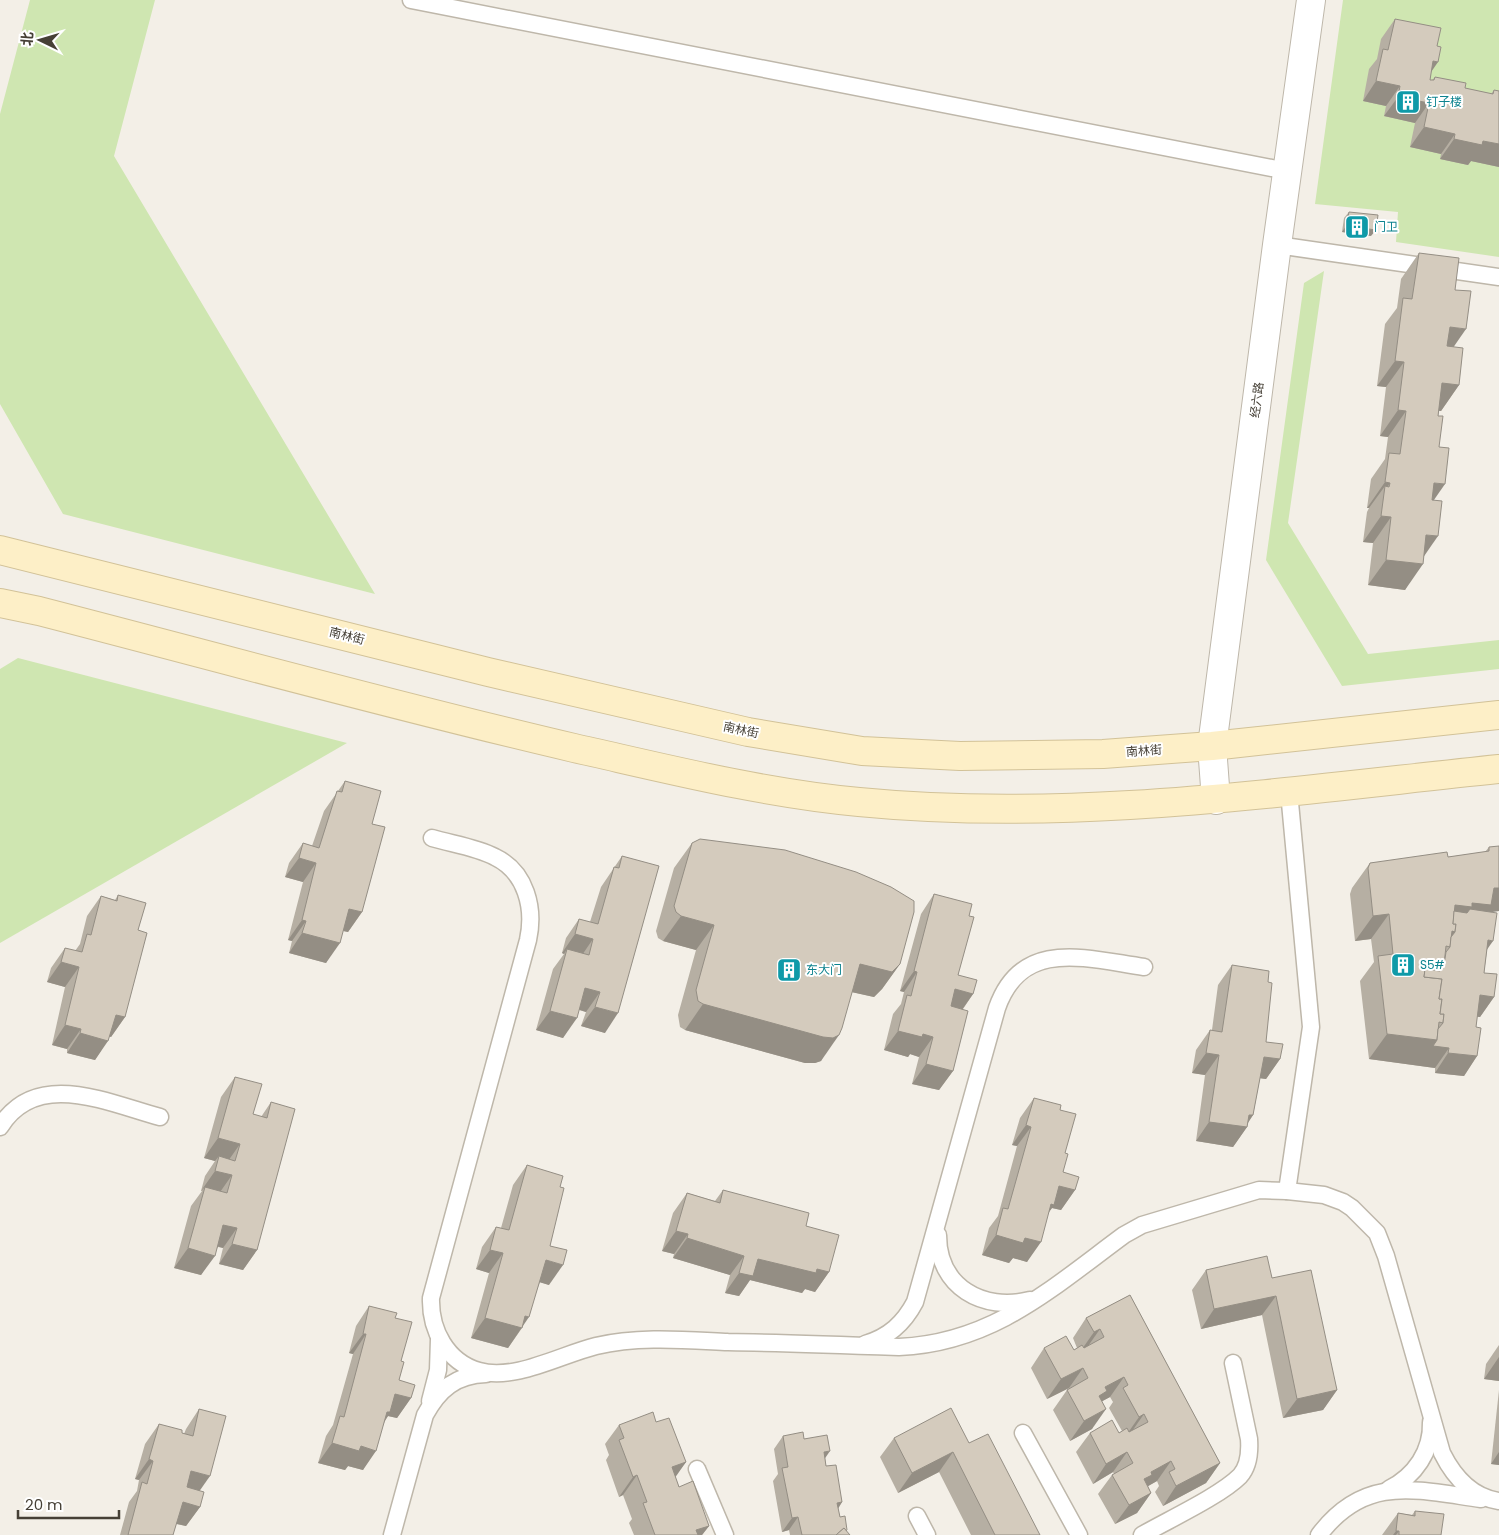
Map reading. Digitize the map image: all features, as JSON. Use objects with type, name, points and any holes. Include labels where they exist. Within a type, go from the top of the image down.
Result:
[{"type":"main road","name":"南林街","points":[[0,550],[488,672],[748,732],[862,751],[960,756],[1103,754],[1212,746],[1499,714]]},
{"type":"main road","points":[[0,603],[39,611],[481,726],[740,786],[858,802],[957,808],[1104,806],[1216,800],[1499,769]]},
{"type":"street","name":"经六路","points":[[1216,800],[1212,746],[1311,0]]},
{"type":"lane","points":[[411,0],[1287,171]]},
{"type":"lane","points":[[1277,245],[1499,277]]},
{"type":"lane","points":[[1287,1191],[1311,1027],[1289,792]]},
{"type":"lane","points":[[432,838],[483,852],[506,864],[522,883],[528,896],[531,925],[433,1286],[430,1313],[439,1339],[455,1359],[477,1371],[489,1374]]},
{"type":"lane","points":[[859,1346],[887,1334],[908,1316],[915,1302],[997,1008],[1002,993],[1010,982],[1033,963],[1058,957],[1074,957],[1144,967]]},
{"type":"lane","points":[[0,1127],[17,1107],[43,1094],[72,1093],[160,1117]]},
{"type":"lane","points":[[426,1415],[434,1400],[454,1381],[466,1376],[510,1374],[579,1350],[638,1340],[918,1346],[958,1338],[997,1323],[1040,1296],[1124,1235],[1142,1225],[1259,1190],[1287,1191],[1324,1196],[1343,1202],[1357,1212],[1377,1233],[1386,1256],[1442,1453],[1450,1470],[1462,1484],[1497,1501]]},
{"type":"lane","points":[[938,1220],[941,1258],[958,1285],[972,1295],[1004,1305],[1040,1296]]},
{"type":"lane","points":[[392,1535],[438,1370],[439,1339]]},
{"type":"lane","points":[[1142,1535],[1224,1489],[1240,1476],[1247,1464],[1250,1450],[1249,1440],[1233,1363]]},
{"type":"lane","points":[[1319,1535],[1334,1517],[1346,1507],[1358,1500],[1384,1491],[1402,1482],[1423,1457],[1430,1438],[1431,1412]]},
{"type":"lane","points":[[1023,1434],[1080,1535]]},
{"type":"lane","points":[[696,1469],[725,1535]]},
{"type":"lane","points":[[1384,1491],[1409,1489],[1497,1501]]},
{"type":"lane","points":[[917,1516],[927,1535]]},
{"type":"green space","points":[[30,0],[155,0],[114,156],[375,594],[63,514],[0,404],[0,114]]},
{"type":"green space","points":[[1343,0],[1499,0],[1499,257],[1396,242],[1398,212],[1315,204]]},
{"type":"green space","points":[[1324,271],[1288,523],[1368,654],[1499,640],[1499,669],[1342,686],[1266,560],[1304,283]]},
{"type":"green space","points":[[18,658],[347,743],[0,943],[0,669]]},
{"type":"building","points":[[1395,19],[1441,28],[1437,46],[1441,47],[1438,62],[1433,61],[1430,80],[1434,80],[1435,77],[1466,83],[1465,88],[1493,94],[1494,90],[1499,91],[1499,144],[1483,141],[1482,145],[1454,139],[1455,134],[1424,127],[1429,103],[1398,97],[1400,86],[1376,81],[1383,49],[1388,50]]},
{"type":"building","points":[[1349,212],[1378,215],[1376,230],[1346,226]]},
{"type":"building","points":[[1419,253],[1459,258],[1455,290],[1471,291],[1466,329],[1450,327],[1447,346],[1463,348],[1459,385],[1442,383],[1438,416],[1443,416],[1439,447],[1449,448],[1445,484],[1434,483],[1432,500],[1442,501],[1438,536],[1426,535],[1423,564],[1386,560],[1391,517],[1381,516],[1385,486],[1389,487],[1390,483],[1385,482],[1389,453],[1400,454],[1406,411],[1398,410],[1404,362],[1395,361],[1403,298],[1412,299]]},
{"type":"building","points":[[345,781],[381,791],[372,824],[385,827],[362,912],[349,909],[340,943],[302,933],[306,921],[302,920],[316,863],[299,858],[303,843],[319,848],[337,791],[342,792]]},
{"type":"building","name":"东大门","points":[[700,839],[785,850],[856,872],[891,887],[914,901],[914,912],[900,964],[892,972],[860,964],[839,1035],[833,1038],[823,1037],[698,1001],[696,990],[714,925],[681,916],[676,912],[674,906],[692,843]]},
{"type":"building","name":"S5#","points":[[1499,846],[1499,888],[1494,888],[1491,905],[1472,903],[1472,907],[1455,905],[1453,924],[1456,924],[1455,932],[1452,931],[1450,947],[1446,946],[1444,965],[1426,963],[1424,977],[1442,979],[1439,999],[1442,999],[1440,1014],[1444,1014],[1443,1023],[1439,1022],[1437,1040],[1387,1034],[1378,956],[1393,954],[1389,914],[1373,916],[1368,868],[1370,863],[1447,852],[1448,857],[1489,851],[1489,847]]},
{"type":"building","points":[[622,856],[659,866],[618,1013],[595,1007],[600,992],[585,988],[577,1018],[550,1011],[567,949],[589,955],[593,939],[575,934],[579,919],[598,924],[614,867],[619,868]]},
{"type":"building","points":[[934,894],[972,904],[969,916],[974,917],[958,975],[977,980],[973,994],[955,989],[951,1006],[968,1011],[953,1071],[926,1064],[933,1037],[923,1034],[922,1037],[898,1031],[907,995],[911,996],[917,972],[914,971]]},
{"type":"building","points":[[118,895],[146,903],[138,930],[147,933],[125,1017],[116,1015],[108,1041],[80,1033],[81,1029],[65,1025],[79,967],[61,962],[65,948],[82,952],[87,934],[91,935],[101,896],[117,901]]},
{"type":"building","points":[[1470,909],[1497,913],[1493,941],[1488,940],[1484,973],[1497,974],[1494,997],[1480,995],[1476,1027],[1481,1028],[1477,1056],[1448,1053],[1449,1048],[1433,1046],[1437,1040],[1438,1029],[1443,1023],[1444,1014],[1440,1014],[1442,999],[1439,999],[1442,979],[1424,977],[1425,969],[1440,971],[1444,965],[1451,937],[1455,932],[1456,924],[1453,924],[1454,911],[1467,913]]},
{"type":"building","points":[[1232,965],[1269,971],[1268,982],[1272,983],[1266,1042],[1283,1044],[1280,1059],[1264,1057],[1253,1115],[1249,1115],[1247,1127],[1209,1122],[1219,1055],[1206,1053],[1210,1030],[1222,1032]]},
{"type":"building","points":[[235,1077],[262,1084],[253,1114],[267,1118],[271,1102],[295,1109],[257,1250],[232,1244],[237,1228],[223,1225],[215,1256],[188,1248],[205,1187],[227,1193],[232,1175],[215,1171],[219,1156],[235,1161],[240,1144],[218,1138]]},
{"type":"building","points":[[1034,1098],[1061,1105],[1060,1110],[1076,1114],[1065,1153],[1068,1154],[1063,1172],[1079,1177],[1075,1190],[1059,1186],[1054,1205],[1051,1204],[1041,1242],[1025,1238],[1023,1243],[996,1235],[1003,1208],[1008,1209],[1031,1127],[1026,1125]]},
{"type":"building","points":[[527,1165],[563,1176],[560,1187],[564,1188],[550,1246],[567,1250],[563,1265],[546,1260],[529,1317],[525,1316],[522,1328],[485,1318],[503,1253],[490,1250],[496,1227],[509,1230]]},
{"type":"building","points":[[723,1190],[809,1213],[806,1226],[839,1235],[829,1272],[817,1269],[816,1273],[758,1259],[753,1276],[739,1273],[744,1256],[687,1238],[688,1234],[676,1231],[687,1193],[720,1203]]},
{"type":"building","points":[[1267,1256],[1272,1278],[1311,1270],[1337,1390],[1297,1399],[1276,1296],[1214,1309],[1206,1270]]},
{"type":"building","points":[[1130,1295],[1220,1463],[1176,1486],[1169,1472],[1175,1469],[1171,1461],[1151,1472],[1152,1475],[1144,1479],[1151,1493],[1129,1505],[1112,1475],[1133,1463],[1127,1452],[1106,1464],[1090,1433],[1112,1420],[1119,1433],[1127,1428],[1129,1432],[1148,1422],[1144,1414],[1139,1417],[1123,1388],[1128,1385],[1124,1377],[1105,1387],[1107,1391],[1099,1396],[1106,1409],[1084,1421],[1067,1390],[1088,1378],[1083,1368],[1061,1379],[1044,1348],[1066,1336],[1074,1350],[1082,1345],[1084,1348],[1104,1337],[1100,1329],[1094,1332],[1086,1318]]},
{"type":"building","points":[[369,1306],[397,1313],[395,1318],[412,1322],[401,1361],[404,1362],[399,1380],[415,1385],[411,1398],[395,1394],[390,1412],[387,1412],[376,1451],[361,1446],[359,1451],[332,1443],[340,1416],[344,1417],[366,1334],[363,1334]]},
{"type":"building","points":[[951,1408],[969,1443],[988,1434],[1040,1535],[995,1535],[953,1452],[912,1473],[894,1438]]},
{"type":"building","points":[[199,1409],[226,1416],[210,1476],[191,1471],[187,1487],[204,1492],[200,1507],[183,1502],[173,1535],[128,1535],[142,1482],[147,1484],[153,1461],[149,1459],[159,1424],[182,1430],[182,1433],[193,1436]]},
{"type":"building","points":[[653,1412],[656,1422],[669,1418],[686,1462],[672,1467],[679,1487],[693,1481],[709,1526],[696,1530],[698,1535],[655,1535],[643,1503],[647,1502],[637,1475],[633,1477],[619,1440],[624,1438],[619,1425]]},
{"type":"building","points":[[803,1432],[804,1439],[827,1435],[830,1451],[824,1452],[826,1466],[836,1465],[842,1502],[837,1503],[840,1517],[845,1516],[847,1530],[844,1528],[836,1535],[802,1535],[798,1517],[792,1518],[782,1468],[788,1467],[783,1436]]},
{"type":"building","points":[[1415,1511],[1444,1514],[1441,1535],[1399,1535],[1399,1531],[1396,1531],[1398,1513],[1415,1516]]},
{"type":"building","points":[[844,1528],[850,1535],[836,1535]]},
{"type":"place","name":"钉子楼","points":[[1408,102]]},
{"type":"place","name":"门卫","points":[[1357,227]]},
{"type":"place","name":"S5#","points":[[1403,965]]},
{"type":"place","name":"东大门","points":[[789,970]]}]
